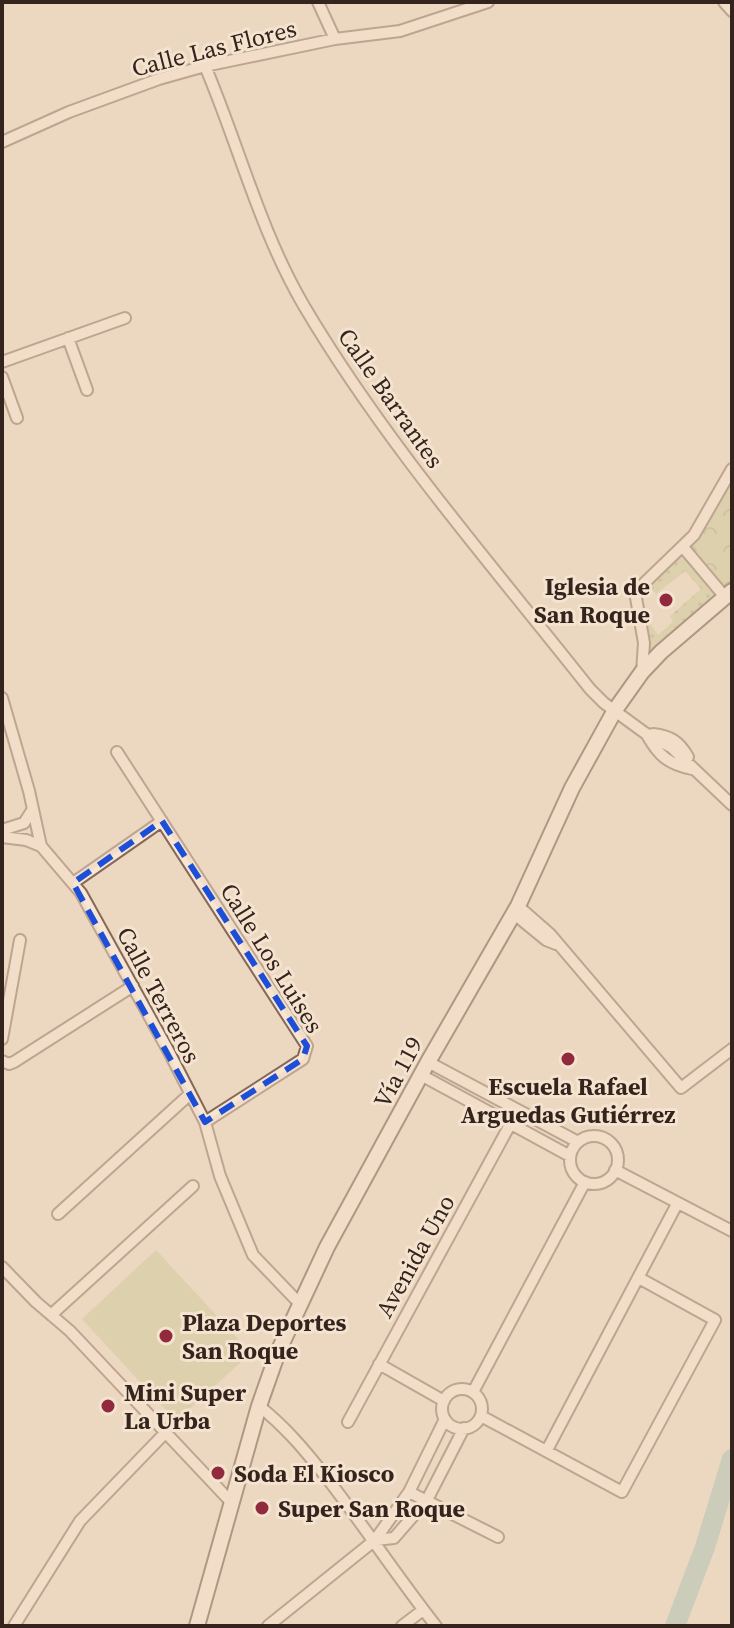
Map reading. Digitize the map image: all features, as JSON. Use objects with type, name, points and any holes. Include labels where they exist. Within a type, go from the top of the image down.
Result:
[{"type":"main road","name":"Vía 119","points":[[197,1626],[259,1406],[299,1303],[428,1062],[516,910],[572,788],[615,710],[642,672],[729,594]]},
{"type":"street","points":[[318,2],[335,39]]},
{"type":"street","name":"Calle Las Flores","points":[[2,142],[69,112],[159,79],[205,66],[335,39],[400,31],[488,2]]},
{"type":"street","points":[[724,2],[732,11]]},
{"type":"street","name":"Calle Barrantes","points":[[205,66],[265,227],[304,305],[378,419],[590,689],[645,733],[671,747],[732,805]]},
{"type":"street","points":[[2,362],[125,318]]},
{"type":"street","points":[[68,338],[87,390]]},
{"type":"street","points":[[2,377],[17,418]]},
{"type":"street","points":[[642,672],[644,643],[635,592],[694,535],[732,469]]},
{"type":"street","points":[[683,547],[729,594]]},
{"type":"street","name":"Calle Terreros","points":[[2,698],[41,846],[73,883],[133,986],[205,1122],[220,1176],[253,1255],[299,1303]]},
{"type":"street","name":"Calle Los Luises","points":[[117,752],[307,1046],[303,1059],[205,1122]]},
{"type":"street","points":[[2,830],[24,823],[33,809]]},
{"type":"street","points":[[73,883],[162,821]]},
{"type":"street","points":[[2,837],[26,840],[41,846]]},
{"type":"street","points":[[516,910],[546,940],[557,945],[681,1088],[732,1049]]},
{"type":"street","points":[[2,1039],[20,940]]},
{"type":"street","points":[[2,1061],[9,1064],[14,1062],[133,986]]},
{"type":"street","points":[[428,1062],[578,1142]]},
{"type":"street","points":[[421,1075],[570,1156]]},
{"type":"street","points":[[58,1214],[190,1094]]},
{"type":"street","name":"Avenida Uno","points":[[348,1422],[518,1110]]},
{"type":"street","points":[[591,1136],[611,1143],[617,1156],[615,1170],[606,1180],[585,1182],[573,1171],[570,1156],[578,1142],[591,1136]]},
{"type":"street","points":[[615,1170],[732,1231]]},
{"type":"street","points":[[473,1392],[585,1182]]},
{"type":"street","points":[[51,1315],[193,1186]]},
{"type":"street","points":[[547,1450],[677,1204]]},
{"type":"street","points":[[2,1267],[70,1331],[231,1502]]},
{"type":"street","points":[[481,1416],[622,1492],[715,1320],[639,1278]]},
{"type":"street","points":[[379,1364],[444,1401]]},
{"type":"street","points":[[466,1389],[473,1392],[481,1402],[481,1416],[474,1424],[464,1428],[453,1426],[445,1419],[444,1401],[453,1391],[466,1389]]},
{"type":"street","points":[[259,1406],[279,1421],[300,1445],[375,1540],[436,1626]]},
{"type":"street","points":[[268,1626],[375,1540],[409,1492],[445,1419]]},
{"type":"street","points":[[375,1540],[394,1538],[427,1500],[464,1428]]},
{"type":"street","points":[[14,1626],[80,1521],[166,1432]]},
{"type":"street","points":[[409,1492],[498,1537]]},
{"type":"street","points":[[402,1626],[423,1610]]},
{"type":"highlighted area","points":[[162,821],[307,1046],[303,1059],[205,1122],[73,883]]},
{"type":"green space","points":[[732,482],[732,582],[723,590],[689,550]]},
{"type":"green space","points":[[682,553],[717,597],[650,653],[638,604],[640,594],[644,586]],"holes":[[[685,571],[701,589],[670,616],[673,622],[658,635],[639,608],[644,604],[640,594],[649,586],[656,594]]]},
{"type":"green space","name":"Plaza Deportes San Roque","points":[[156,1250],[251,1353],[176,1421],[82,1319]]},
{"type":"waterway","points":[[675,1626],[705,1547],[732,1459]]},
{"type":"place","name":"Iglesia de San Roque","points":[[666,600]]},
{"type":"place","name":"Escuela Rafael Arguedas Gutiérrez","points":[[568,1059]]},
{"type":"place","name":"Plaza Deportes San Roque","points":[[166,1336]]},
{"type":"place","name":"Mini Super La Urba","points":[[108,1406]]},
{"type":"place","name":"Soda El Kiosco","points":[[218,1473]]},
{"type":"place","name":"Super San Roque","points":[[262,1508]]}]
